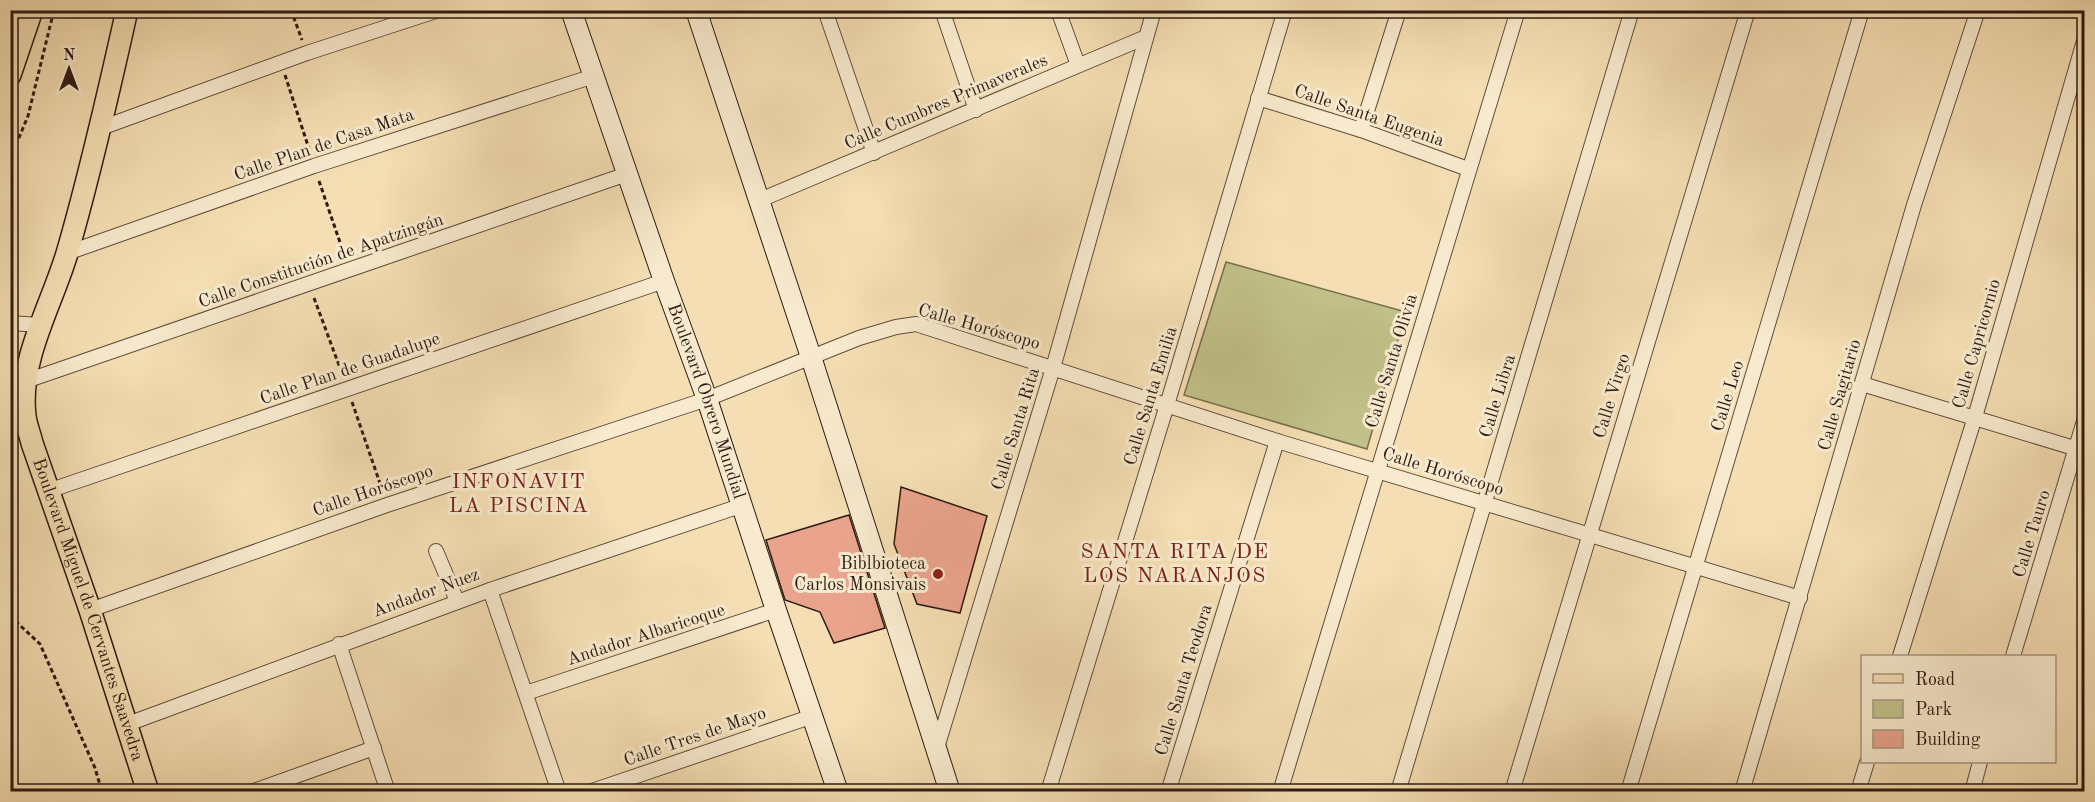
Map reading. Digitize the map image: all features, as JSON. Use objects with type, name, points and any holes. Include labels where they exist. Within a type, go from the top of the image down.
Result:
[{"type":"main road","points":[[10,75],[32,10]]},
{"type":"main road","name":"Boulevard Miguel de Cervantes Saavedra","points":[[127,10],[101,128],[67,253],[40,325],[26,381],[25,416],[148,792]]},
{"type":"street","points":[[101,128],[307,53],[439,10]]},
{"type":"street","name":"Boulevard Obrero Mundial","points":[[572,10],[664,281],[707,399],[838,792]]},
{"type":"street","points":[[696,10],[811,357],[950,792]]},
{"type":"street","points":[[825,10],[874,153]]},
{"type":"street","points":[[942,10],[976,110]]},
{"type":"street","points":[[1059,10],[1078,65]]},
{"type":"street","name":"Calle Santa Rita","points":[[936,752],[1053,368],[1154,10]]},
{"type":"street","name":"Calle Santa Emilia","points":[[1048,792],[1285,10]]},
{"type":"street","points":[[1361,130],[1399,10]]},
{"type":"street","name":"Calle Santa Olivia","points":[[1280,792],[1518,10]]},
{"type":"street","name":"Calle Libra","points":[[1398,792],[1632,10]]},
{"type":"street","name":"Calle Virgo","points":[[1512,792],[1748,10]]},
{"type":"street","name":"Calle Leo","points":[[1628,792],[1862,10]]},
{"type":"street","name":"Calle Sagitario","points":[[1742,792],[1914,205],[1978,10]]},
{"type":"street","name":"Calle Cumbres Primaverales","points":[[760,200],[1146,37]]},
{"type":"street","name":"Calle Capricornio","points":[[1901,655],[1975,417],[2085,41]]},
{"type":"street","name":"Calle Plan de Casa Mata","points":[[67,253],[314,166],[594,76]]},
{"type":"street","name":"Calle Santa Eugenia","points":[[1258,98],[1361,130],[1468,169]]},
{"type":"street","name":"Calle Constitución de Apatzingán","points":[[26,381],[627,174]]},
{"type":"street","name":"Calle Plan de Guadalupe","points":[[48,491],[664,281]]},
{"type":"street","points":[[10,323],[40,325]]},
{"type":"street","name":"Calle Horóscopo","points":[[90,610],[396,502],[707,399],[859,338],[896,327],[916,324],[1277,441],[1800,598]]},
{"type":"street","points":[[1862,384],[2080,450]]},
{"type":"street","name":"Calle Tauro","points":[[2014,655],[2080,450],[2085,421]]},
{"type":"street","name":"Calle Santa Teodora","points":[[1168,792],[1277,441]]},
{"type":"street","name":"Andador Nuez","points":[[125,725],[490,590],[743,505]]},
{"type":"street","points":[[436,552],[458,602]]},
{"type":"street","points":[[490,590],[559,792]]},
{"type":"street","name":"Andador Albaricoque","points":[[526,693],[776,610]]},
{"type":"street","points":[[339,644],[388,792]]},
{"type":"street","name":"Calle Tres de Mayo","points":[[589,792],[813,716]]},
{"type":"street","points":[[252,792],[374,748]]},
{"type":"street","points":[[1858,792],[1867,763]]},
{"type":"street","points":[[1972,792],[1980,763]]},
{"type":"path","points":[[10,159],[28,116],[54,10]]},
{"type":"path","points":[[291,10],[307,53]]},
{"type":"path","points":[[10,616],[40,644],[95,768],[102,792]]},
{"type":"green space","points":[[1226,262],[1406,312],[1367,449],[1184,395]]},
{"type":"building","name":"Biblbioteca Carlos Monsivais","points":[[901,487],[987,516],[960,613],[917,604],[894,544]]},
{"type":"building","points":[[849,515],[885,628],[834,643],[820,612],[785,600],[766,540]]},
{"type":"place","name":"Biblbioteca Carlos Monsivais","points":[[938,574]]},
{"type":"district","name":"INFONAVIT LA PISCINA","points":[[519,494]]},
{"type":"district","name":"SANTA RITA DE LOS NARANJOS","points":[[1175,564]]}]
